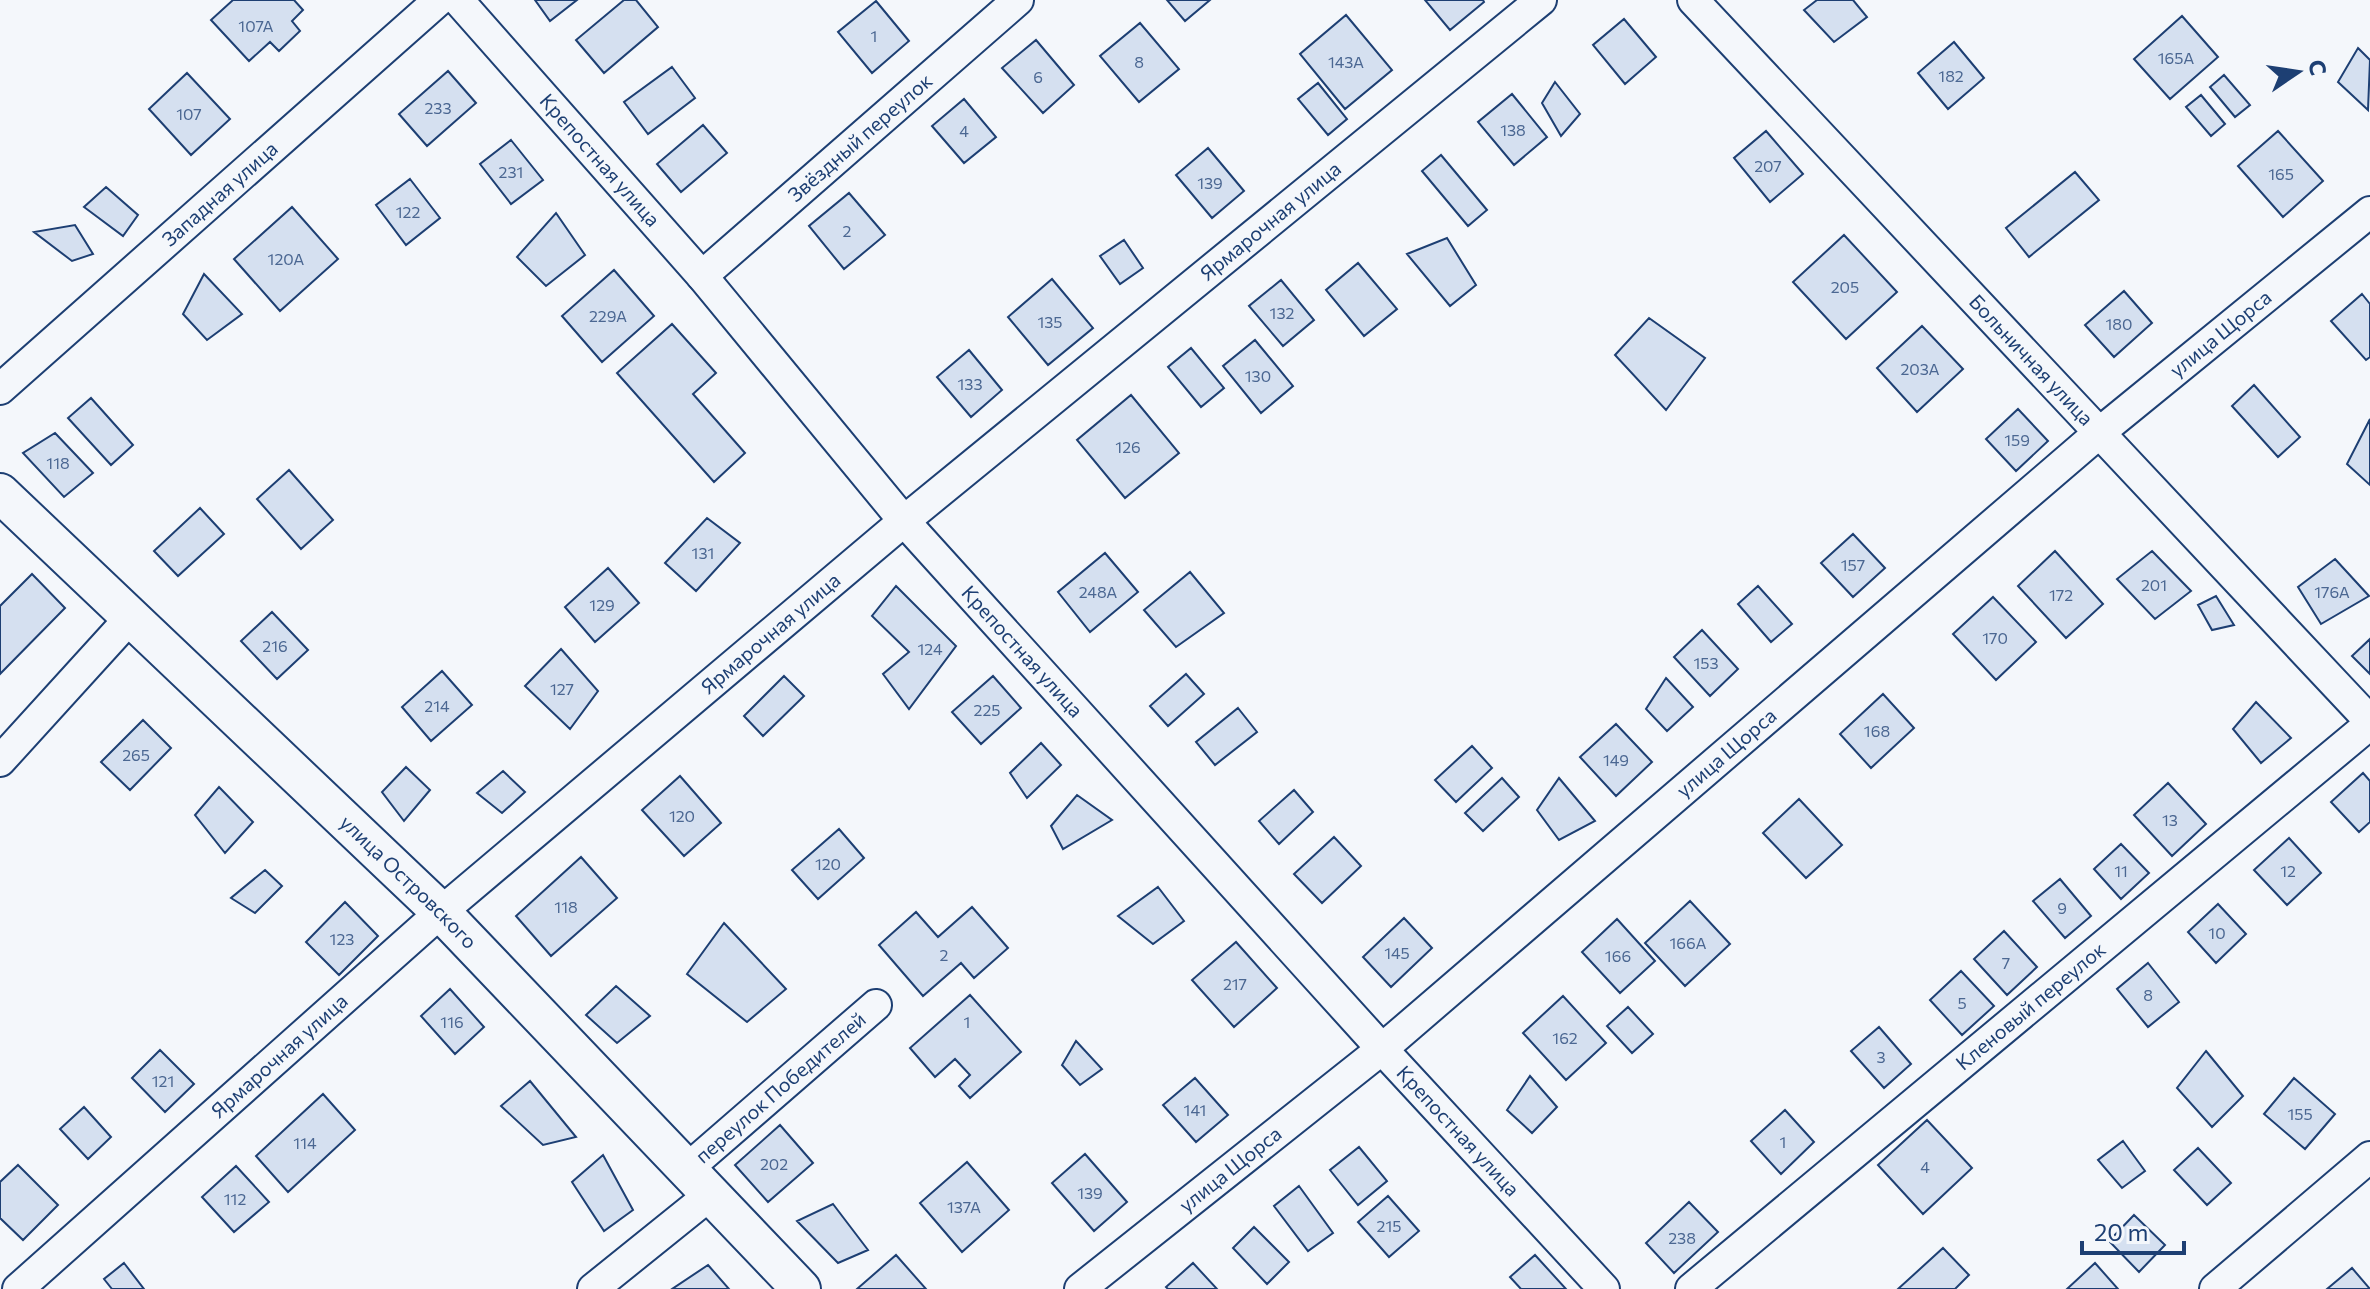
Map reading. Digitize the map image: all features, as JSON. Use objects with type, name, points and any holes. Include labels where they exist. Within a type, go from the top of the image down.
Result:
[{"type":"street","name":"Западная улица","points":[[0,389],[439,0]]},
{"type":"street","name":"Крепостная улица","points":[[458,0],[702,276],[904,521],[1382,1049],[1604,1289]]},
{"type":"street","name":"Звёздный переулок","points":[[702,276],[1018,0]]},
{"type":"street","name":"Ярмарочная улица","points":[[18,1289],[441,912],[904,521],[1541,0]]},
{"type":"street","name":"Больничная улица","points":[[1693,0],[2370,723]]},
{"type":"street","name":"улица Щорса","points":[[1080,1289],[1382,1049],[2099,433],[2370,212]]},
{"type":"street","name":"улица Островского","points":[[0,493],[441,912],[801,1289]]},
{"type":"street","points":[[0,761],[131,617]]},
{"type":"street","name":"Кленовый переулок","points":[[1691,1289],[2370,723]]},
{"type":"street","name":"переулок Победителей","points":[[593,1289],[876,1005]]},
{"type":"street","points":[[2215,1289],[2370,1157]]},
{"type":"building","points":[[233,0],[294,0],[303,10],[292,21],[300,31],[279,51],[270,42],[249,61],[211,20]]},
{"type":"building","points":[[535,0],[577,0],[550,21]]},
{"type":"building","points":[[624,0],[636,0],[658,27],[604,73],[576,40]]},
{"type":"building","points":[[1167,0],[1210,0],[1185,21]]},
{"type":"building","points":[[1425,0],[1483,0],[1484,2],[1450,30]]},
{"type":"building","points":[[1817,0],[1853,0],[1867,17],[1834,42],[1804,10]]},
{"type":"building","points":[[876,1],[909,41],[872,73],[838,32]]},
{"type":"building","points":[[1346,15],[1392,70],[1345,109],[1300,54]]},
{"type":"building","points":[[2182,16],[2218,57],[2170,99],[2134,59]]},
{"type":"building","points":[[1624,19],[1656,57],[1625,84],[1593,45]]},
{"type":"building","points":[[1140,23],[1179,69],[1139,102],[1100,56]]},
{"type":"building","points":[[1036,40],[1074,85],[1043,113],[1002,68]]},
{"type":"building","points":[[1954,42],[1984,78],[1948,109],[1918,73]]},
{"type":"building","points":[[2358,48],[2370,60],[2368,110],[2338,82]]},
{"type":"building","points":[[672,67],[695,98],[648,134],[624,102]]},
{"type":"building","points":[[448,71],[476,103],[427,146],[399,114]]},
{"type":"building","points":[[187,73],[230,119],[191,155],[149,109]]},
{"type":"building","points":[[2224,75],[2250,105],[2235,117],[2210,87]]},
{"type":"building","points":[[1555,82],[1580,114],[1561,136],[1542,103]]},
{"type":"building","points":[[1318,83],[1347,119],[1328,135],[1298,99]]},
{"type":"building","points":[[1512,94],[1547,137],[1514,165],[1478,122]]},
{"type":"building","points":[[2201,95],[2225,124],[2211,136],[2186,107]]},
{"type":"building","points":[[964,99],[996,137],[964,163],[932,126]]},
{"type":"building","points":[[703,125],[727,153],[681,192],[657,164]]},
{"type":"building","points":[[1766,131],[1803,174],[1770,202],[1734,158]]},
{"type":"building","points":[[2278,131],[2323,181],[2283,217],[2238,166]]},
{"type":"building","points":[[511,140],[543,180],[511,204],[480,164]]},
{"type":"building","points":[[1208,148],[1244,191],[1212,218],[1176,175]]},
{"type":"building","points":[[1441,155],[1487,210],[1468,226],[1422,171]]},
{"type":"building","points":[[2075,172],[2099,200],[2029,257],[2006,228]]},
{"type":"building","points":[[410,179],[440,218],[406,245],[376,205]]},
{"type":"building","points":[[106,187],[138,215],[123,236],[84,207]]},
{"type":"building","points":[[849,193],[885,235],[844,269],[809,226]]},
{"type":"building","points":[[292,207],[338,259],[280,311],[234,259]]},
{"type":"building","points":[[556,213],[585,255],[546,286],[517,257]]},
{"type":"building","points":[[75,225],[93,254],[72,261],[34,232]]},
{"type":"building","points":[[1844,235],[1897,292],[1846,339],[1793,282]]},
{"type":"building","points":[[1447,238],[1476,285],[1450,306],[1407,254]]},
{"type":"building","points":[[1124,240],[1143,268],[1120,284],[1100,256]]},
{"type":"building","points":[[1358,263],[1397,309],[1364,336],[1326,290]]},
{"type":"building","points":[[614,270],[654,316],[602,362],[562,316]]},
{"type":"building","points":[[204,274],[242,314],[207,340],[183,314]]},
{"type":"building","points":[[1052,279],[1093,328],[1048,365],[1008,317]]},
{"type":"building","points":[[1281,280],[1314,320],[1283,346],[1249,306]]},
{"type":"building","points":[[2124,291],[2152,323],[2114,357],[2085,325]]},
{"type":"building","points":[[2362,294],[2370,304],[2370,357],[2366,360],[2331,321]]},
{"type":"building","points":[[1649,318],[1705,358],[1666,410],[1615,355]]},
{"type":"building","points":[[672,324],[716,373],[693,394],[745,453],[714,482],[617,373]]},
{"type":"building","points":[[1922,326],[1963,369],[1917,412],[1877,368]]},
{"type":"building","points":[[1255,340],[1293,386],[1261,413],[1223,366]]},
{"type":"building","points":[[1191,348],[1224,388],[1201,407],[1168,367]]},
{"type":"building","points":[[969,350],[1002,390],[971,417],[937,377]]},
{"type":"building","points":[[2254,385],[2300,437],[2278,457],[2232,406]]},
{"type":"building","points":[[1131,395],[1179,453],[1125,498],[1077,440]]},
{"type":"building","points":[[91,398],[133,445],[111,465],[68,418]]},
{"type":"building","points":[[2018,409],[2048,441],[2016,471],[1986,439]]},
{"type":"building","points":[[2370,419],[2370,485],[2347,464]]},
{"type":"building","points":[[55,433],[93,473],[64,497],[23,453]]},
{"type":"building","points":[[289,470],[333,520],[301,549],[257,499]]},
{"type":"building","points":[[200,508],[224,534],[178,576],[154,551]]},
{"type":"building","points":[[707,518],[740,543],[696,591],[665,563]]},
{"type":"building","points":[[1853,534],[1885,568],[1853,597],[1821,563]]},
{"type":"building","points":[[2055,551],[2103,604],[2066,638],[2018,586]]},
{"type":"building","points":[[2152,551],[2191,591],[2155,619],[2117,579]]},
{"type":"building","points":[[1105,553],[1138,592],[1090,632],[1058,592]]},
{"type":"building","points":[[2335,559],[2369,596],[2321,624],[2298,587]]},
{"type":"building","points":[[608,568],[639,603],[595,642],[565,607]]},
{"type":"building","points":[[1190,572],[1224,613],[1176,647],[1144,610]]},
{"type":"building","points":[[32,574],[65,608],[0,674],[0,606]]},
{"type":"building","points":[[896,586],[956,646],[909,709],[883,674],[909,652],[872,616]]},
{"type":"building","points":[[1758,586],[1792,624],[1771,642],[1738,604]]},
{"type":"building","points":[[2216,596],[2234,625],[2212,630],[2198,605]]},
{"type":"building","points":[[1993,597],[2036,642],[1996,680],[1953,634]]},
{"type":"building","points":[[272,612],[308,650],[277,679],[241,641]]},
{"type":"building","points":[[1702,630],[1738,669],[1710,696],[1674,657]]},
{"type":"building","points":[[2370,639],[2370,674],[2352,656]]},
{"type":"building","points":[[561,649],[598,691],[570,729],[525,686]]},
{"type":"building","points":[[442,671],[472,705],[431,741],[402,707]]},
{"type":"building","points":[[1186,674],[1204,694],[1168,726],[1150,706]]},
{"type":"building","points":[[784,676],[804,696],[763,736],[744,716]]},
{"type":"building","points":[[993,676],[1021,708],[981,744],[952,712]]},
{"type":"building","points":[[1666,678],[1693,707],[1667,731],[1646,709]]},
{"type":"building","points":[[1883,694],[1914,728],[1871,768],[1840,734]]},
{"type":"building","points":[[2256,702],[2291,738],[2261,763],[2233,729]]},
{"type":"building","points":[[1238,708],[1257,732],[1215,765],[1196,742]]},
{"type":"building","points":[[143,720],[171,748],[130,790],[101,762]]},
{"type":"building","points":[[1616,724],[1652,762],[1616,796],[1580,757]]},
{"type":"building","points":[[1041,743],[1061,765],[1027,798],[1010,773]]},
{"type":"building","points":[[1472,746],[1492,768],[1456,802],[1435,780]]},
{"type":"building","points":[[406,767],[430,790],[404,821],[382,792]]},
{"type":"building","points":[[503,771],[525,792],[502,813],[477,793]]},
{"type":"building","points":[[2363,773],[2370,781],[2370,822],[2359,832],[2331,802]]},
{"type":"building","points":[[680,776],[721,823],[684,856],[642,810]]},
{"type":"building","points":[[1502,778],[1519,797],[1483,831],[1465,813]]},
{"type":"building","points":[[1559,778],[1595,821],[1559,840],[1537,810]]},
{"type":"building","points":[[2168,783],[2206,824],[2172,856],[2134,815]]},
{"type":"building","points":[[219,787],[253,822],[225,853],[195,815]]},
{"type":"building","points":[[1294,790],[1313,812],[1279,844],[1259,821]]},
{"type":"building","points":[[1077,795],[1112,820],[1063,849],[1051,826]]},
{"type":"building","points":[[1799,799],[1842,845],[1806,878],[1763,833]]},
{"type":"building","points":[[839,829],[864,858],[818,899],[792,870]]},
{"type":"building","points":[[1334,837],[1361,866],[1322,903],[1294,874]]},
{"type":"building","points":[[2289,838],[2321,873],[2287,905],[2254,870]]},
{"type":"building","points":[[2121,844],[2149,873],[2121,899],[2094,869]]},
{"type":"building","points":[[581,857],[617,898],[551,956],[516,916]]},
{"type":"building","points":[[265,870],[282,886],[255,913],[231,898]]},
{"type":"building","points":[[2060,879],[2091,916],[2065,938],[2033,901]]},
{"type":"building","points":[[1158,887],[1184,921],[1153,944],[1118,916]]},
{"type":"building","points":[[1690,901],[1730,944],[1685,986],[1645,943]]},
{"type":"building","points":[[345,902],[378,936],[339,975],[306,942]]},
{"type":"building","points":[[2218,904],[2246,934],[2216,963],[2188,932]]},
{"type":"building","points":[[972,907],[1008,948],[974,978],[961,963],[923,996],[879,945],[916,912],[938,937]]},
{"type":"building","points":[[1404,918],[1432,948],[1391,987],[1363,957]]},
{"type":"building","points":[[1617,919],[1655,961],[1620,993],[1582,952]]},
{"type":"building","points":[[724,923],[786,989],[747,1022],[687,974]]},
{"type":"building","points":[[2004,931],[2037,967],[2007,995],[1974,959]]},
{"type":"building","points":[[1236,942],[1277,988],[1234,1027],[1192,980]]},
{"type":"building","points":[[2148,963],[2179,1002],[2148,1027],[2117,989]]},
{"type":"building","points":[[1961,971],[1994,1006],[1962,1035],[1930,1000]]},
{"type":"building","points":[[616,986],[650,1016],[617,1043],[586,1015]]},
{"type":"building","points":[[450,989],[484,1027],[455,1054],[421,1016]]},
{"type":"building","points":[[970,995],[1021,1052],[970,1098],[959,1086],[970,1075],[955,1059],[935,1077],[910,1048]]},
{"type":"building","points":[[1563,996],[1606,1043],[1566,1080],[1523,1033]]},
{"type":"building","points":[[1628,1007],[1653,1034],[1632,1053],[1607,1026]]},
{"type":"building","points":[[1879,1027],[1911,1064],[1884,1088],[1851,1051]]},
{"type":"building","points":[[1076,1041],[1102,1069],[1080,1085],[1062,1065]]},
{"type":"building","points":[[160,1050],[194,1084],[165,1112],[132,1078]]},
{"type":"building","points":[[2206,1051],[2243,1096],[2212,1127],[2177,1088]]},
{"type":"building","points":[[1530,1076],[1557,1107],[1532,1133],[1507,1110]]},
{"type":"building","points":[[1195,1078],[1228,1115],[1196,1142],[1163,1105]]},
{"type":"building","points":[[2294,1078],[2335,1114],[2305,1149],[2264,1114]]},
{"type":"building","points":[[530,1081],[576,1137],[543,1145],[501,1106]]},
{"type":"building","points":[[323,1094],[355,1130],[288,1192],[256,1156]]},
{"type":"building","points":[[84,1107],[111,1137],[88,1159],[60,1129]]},
{"type":"building","points":[[1785,1110],[1814,1142],[1781,1174],[1751,1141]]},
{"type":"building","points":[[1927,1120],[1972,1168],[1923,1214],[1878,1165]]},
{"type":"building","points":[[780,1125],[813,1163],[768,1202],[735,1165]]},
{"type":"building","points":[[2123,1141],[2145,1171],[2122,1188],[2098,1160]]},
{"type":"building","points":[[1359,1147],[1387,1181],[1358,1205],[1330,1170]]},
{"type":"building","points":[[2198,1148],[2231,1183],[2207,1205],[2174,1170]]},
{"type":"building","points":[[1085,1154],[1127,1202],[1094,1231],[1052,1183]]},
{"type":"building","points":[[603,1155],[633,1210],[604,1231],[572,1182]]},
{"type":"building","points":[[967,1162],[1009,1210],[962,1252],[920,1203]]},
{"type":"building","points":[[18,1165],[58,1205],[23,1240],[0,1218],[0,1182]]},
{"type":"building","points":[[236,1166],[269,1202],[234,1232],[202,1197]]},
{"type":"building","points":[[1299,1186],[1333,1233],[1308,1251],[1274,1206]]},
{"type":"building","points":[[1388,1196],[1419,1231],[1389,1257],[1358,1222]]},
{"type":"building","points":[[1689,1202],[1718,1232],[1674,1273],[1646,1243]]},
{"type":"building","points":[[833,1204],[868,1250],[838,1263],[797,1221]]},
{"type":"building","points":[[2134,1215],[2165,1245],[2139,1272],[2109,1241]]},
{"type":"building","points":[[1254,1227],[1289,1262],[1267,1284],[1233,1248]]},
{"type":"building","points":[[1943,1248],[1969,1275],[1955,1289],[1898,1289]]},
{"type":"building","points":[[896,1255],[926,1289],[857,1289]]},
{"type":"building","points":[[1535,1255],[1566,1289],[1521,1289],[1510,1277]]},
{"type":"building","points":[[124,1263],[144,1289],[112,1289],[104,1279]]},
{"type":"building","points":[[1193,1263],[1217,1289],[1166,1287]]},
{"type":"building","points":[[2095,1263],[2118,1289],[2067,1289]]},
{"type":"building","points":[[708,1265],[729,1289],[672,1289]]},
{"type":"building","points":[[2352,1268],[2370,1289],[2327,1289]]}]
